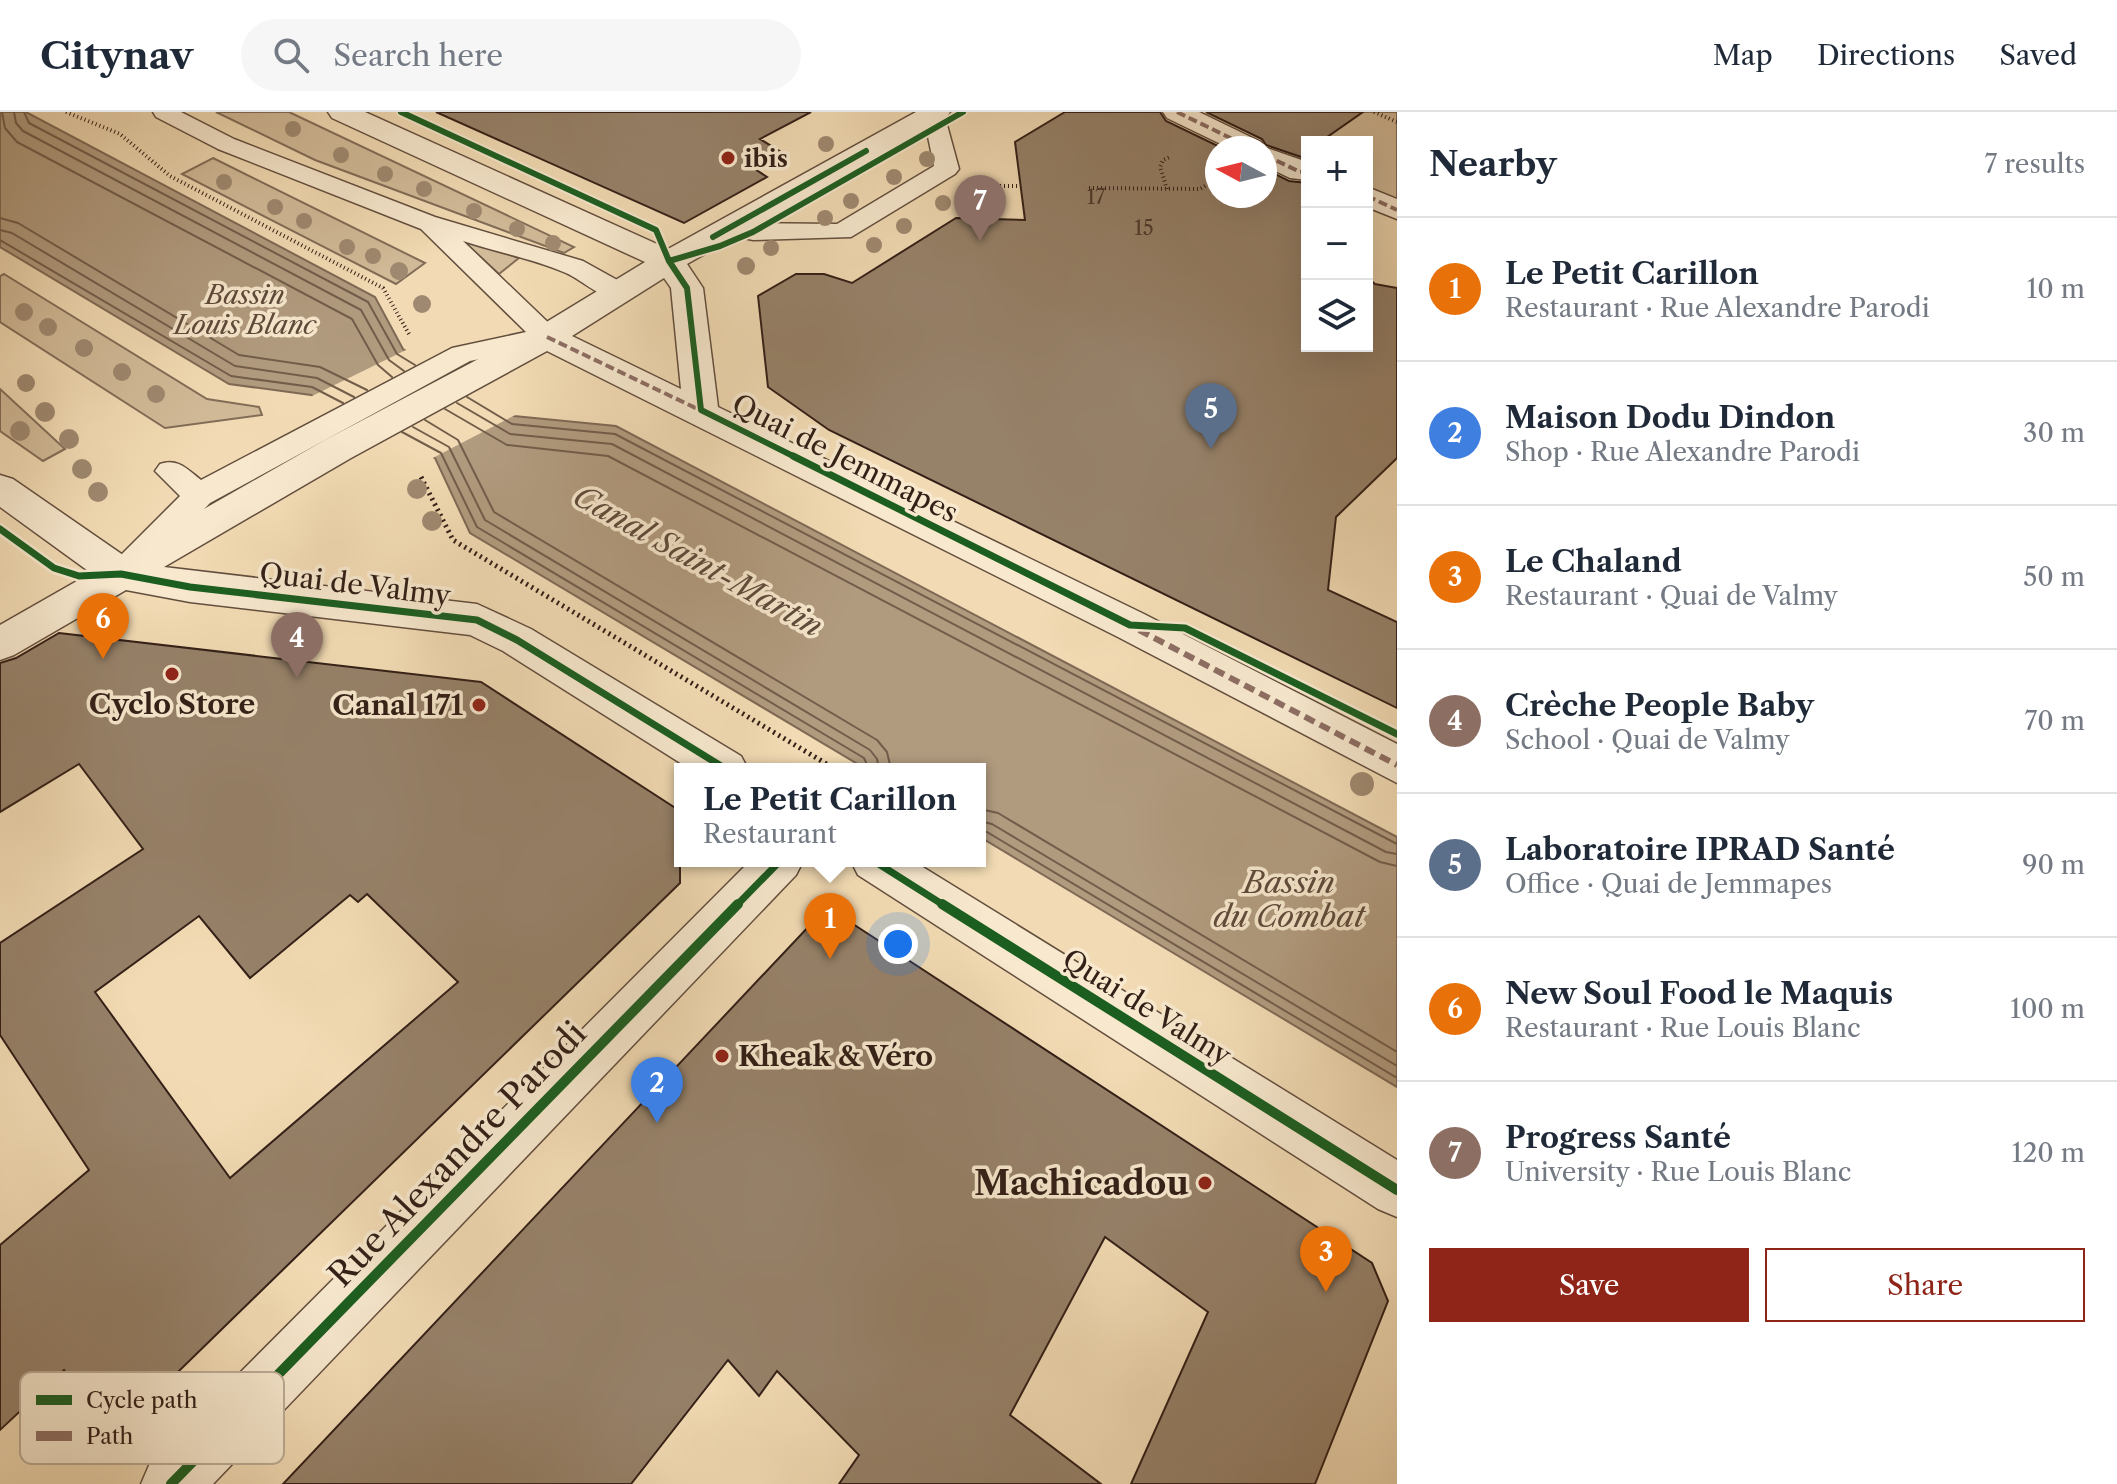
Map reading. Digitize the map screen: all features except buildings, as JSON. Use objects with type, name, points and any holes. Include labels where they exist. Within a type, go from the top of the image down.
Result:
[{"type":"street","points":[[342,112],[669,261]]},
{"type":"street","points":[[1177,112],[1226,136]]},
{"type":"street","points":[[0,644],[121,574],[334,438],[475,361],[547,337],[669,261],[935,113]]},
{"type":"street","points":[[1277,161],[1301,172]]},
{"type":"street","points":[[1373,199],[1397,210]]},
{"type":"street","name":"Quai de Jemmapes","points":[[669,261],[687,288],[701,410]]},
{"type":"street","name":"Quai de Jemmapes","points":[[547,337],[701,410],[1130,625],[1397,765]]},
{"type":"street","name":"Quai de Valmy","points":[[0,488],[121,574],[190,587],[477,620],[517,640],[716,763]]},
{"type":"street","name":"Rue Alexandre Parodi","points":[[280,1372],[774,867]]},
{"type":"street","name":"Quai de Valmy","points":[[884,867],[1397,1190]]},
{"type":"street","name":"Rue Alexandre Parodi","points":[[171,1484],[191,1464]]},
{"type":"lane","points":[[164,112],[226,144],[430,224],[574,267],[619,292]]},
{"type":"lane","points":[[729,228],[753,232],[842,232],[947,169],[935,113]]},
{"type":"lane","points":[[430,224],[547,337]]},
{"type":"lane","points":[[121,574],[199,495],[334,438]]},
{"type":"lane","points":[[170,471],[199,495]]},
{"type":"path","points":[[66,112],[120,134],[170,176],[383,288],[412,338]]},
{"type":"path","points":[[1374,112],[1397,122]]},
{"type":"path","points":[[984,186],[1021,186]]},
{"type":"path","points":[[1089,188],[1200,189],[1205,186]]},
{"type":"path","points":[[421,477],[453,540],[825,763]]},
{"type":"shaded area","points":[[216,112],[289,112],[574,247],[564,253],[315,160]]},
{"type":"shaded area","points":[[1322,112],[1397,112],[1397,202],[1373,191],[1373,136],[1328,136],[1338,128]]},
{"type":"shaded area","points":[[213,158],[425,263],[396,284],[182,174]]},
{"type":"shaded area","points":[[462,240],[519,258],[499,274]]},
{"type":"shaded area","points":[[4,274],[207,399],[259,407],[262,415],[165,428],[0,322],[0,276]]},
{"type":"shaded area","points":[[0,389],[65,449],[43,461],[0,431]]},
{"type":"water","name":"Bassin du Combat","points":[[0,112],[26,112],[375,297],[403,349],[514,416],[616,426],[1397,837],[1397,1087],[986,841],[986,763],[856,763],[470,533],[435,458],[311,395],[229,384],[0,247]]},
{"type":"pier","points":[[410,348],[519,413],[429,460],[306,399]]},
{"type":"marked path","points":[[1177,112],[1226,136]]},
{"type":"marked path","points":[[1277,161],[1301,172]]},
{"type":"marked path","points":[[1373,199],[1397,210]]},
{"type":"marked path","points":[[547,337],[706,413]]},
{"type":"marked path","points":[[1139,630],[1397,765]]},
{"type":"cycle path","points":[[401,112],[656,230],[669,261],[687,288],[701,410],[1130,625],[1185,628],[1397,734]]},
{"type":"cycle path","points":[[669,261],[720,246],[753,232],[963,112]]},
{"type":"cycle path","points":[[713,237],[866,151]]},
{"type":"cycle path","points":[[0,529],[54,568],[79,576],[121,574],[190,587],[477,620],[517,640],[716,763]]},
{"type":"cycle path","points":[[280,1372],[774,867]]},
{"type":"cycle path","points":[[884,867],[1397,1190]]},
{"type":"cycle path","points":[[171,1484],[191,1464]]},
{"type":"place","name":"ibis","points":[[728,158]]},
{"type":"place","name":"Progress Santé","points":[[980,241]]},
{"type":"place","name":"Laboratoire IPRAD Santé","points":[[1211,449]]},
{"type":"place","name":"New Soul Food le Maquis","points":[[103,659]]},
{"type":"place","name":"Cyclo Store","points":[[172,674]]},
{"type":"place","name":"Crèche People Baby","points":[[297,678]]},
{"type":"place","name":"Canal 171","points":[[479,705]]},
{"type":"place","name":"Le Petit Carillon","points":[[830,959]]},
{"type":"place","name":"Kheak & Véro","points":[[722,1056]]},
{"type":"place","name":"Maison Dodu Dindon","points":[[657,1123]]},
{"type":"place","name":"Machicadou","points":[[1205,1183]]},
{"type":"place","name":"Le Chaland","points":[[1326,1292]]},
{"type":"water label","name":"Bassin Louis Blanc","points":[[245,310]]},
{"type":"water label","name":"Canal Saint-Martin","points":[[698,561]]}]
